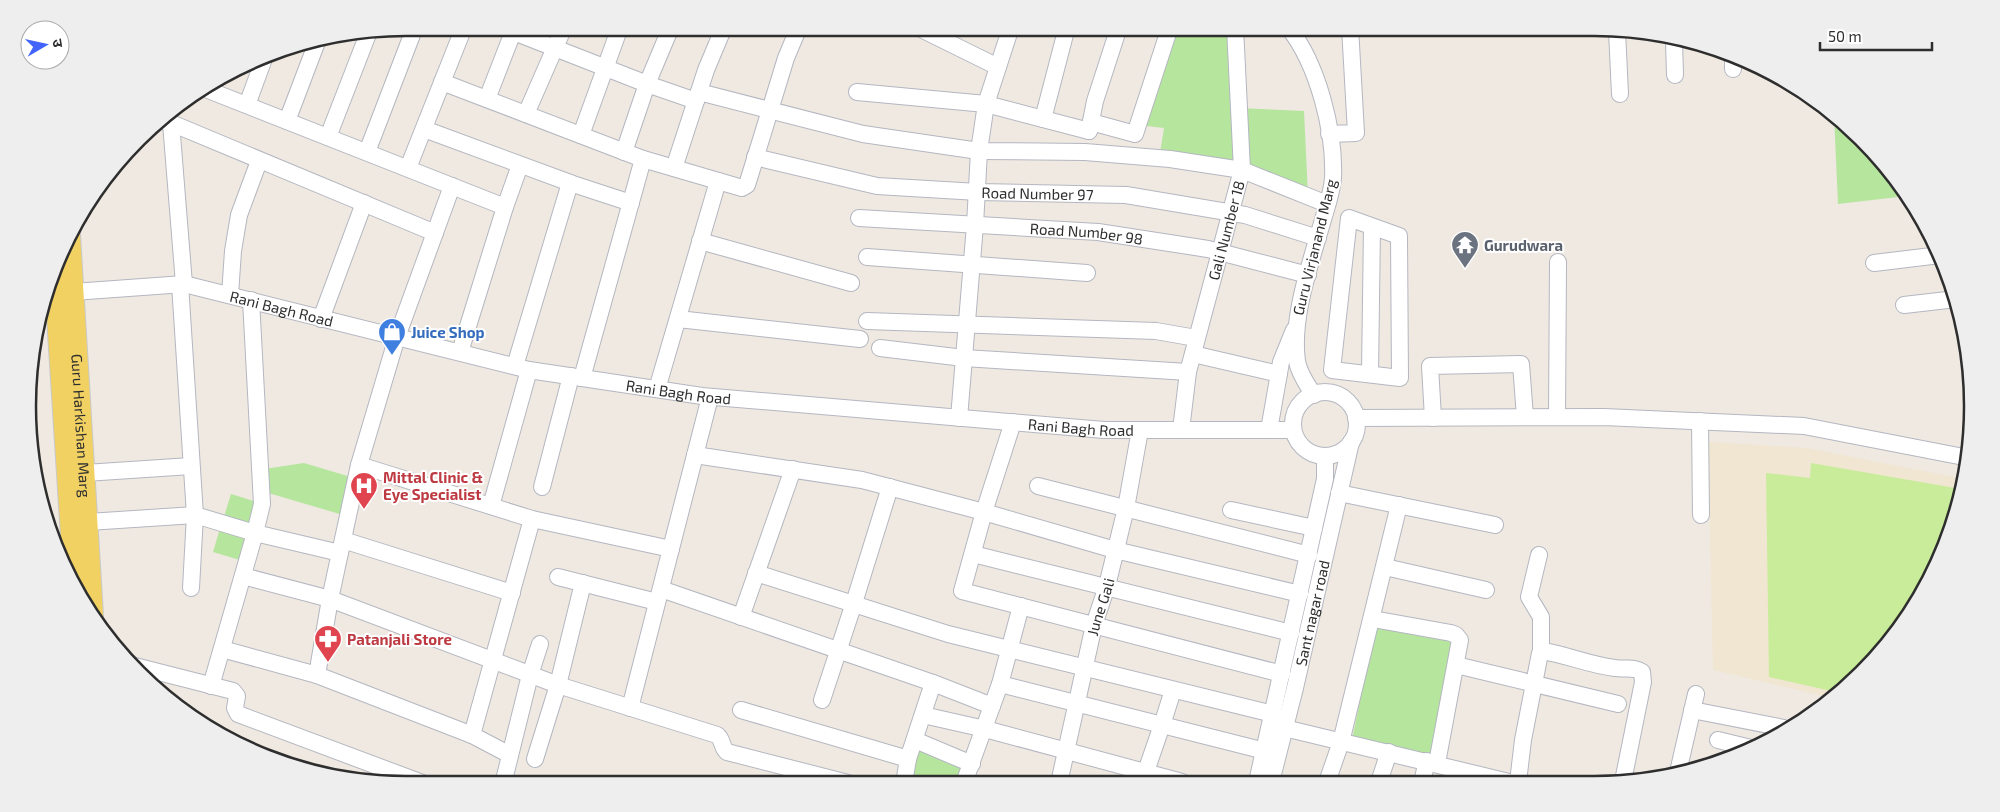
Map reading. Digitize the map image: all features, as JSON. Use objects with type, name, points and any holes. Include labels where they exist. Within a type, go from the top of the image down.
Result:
[{"type":"main road","name":"Guru Harkishan Marg","points":[[64,266],[58,294],[73,568]]},
{"type":"main road","name":"Guru Harkishan Marg","points":[[58,294],[85,473],[92,601]]},
{"type":"street","points":[[367,152],[412,36]]},
{"type":"street","points":[[408,168],[461,36]]},
{"type":"street","points":[[487,99],[508,36]]},
{"type":"street","points":[[527,36],[647,84],[769,110],[863,134],[979,151],[1086,152],[1170,159],[1242,170],[1327,204]]},
{"type":"street","points":[[526,114],[560,36]]},
{"type":"street","points":[[581,135],[617,36]]},
{"type":"street","points":[[624,152],[647,84],[668,36]]},
{"type":"street","points":[[674,168],[706,70],[721,36]]},
{"type":"street","points":[[442,82],[643,159],[739,188],[746,187],[786,58],[796,36]]},
{"type":"street","points":[[934,36],[998,67]]},
{"type":"street","points":[[959,418],[978,192],[979,151],[986,104],[1008,36]]},
{"type":"street","points":[[1043,119],[1065,36]]},
{"type":"street","points":[[1086,152],[1095,101],[1116,36]]},
{"type":"street","points":[[857,92],[986,104],[1043,119],[1135,134],[1167,36]]},
{"type":"street","name":"Gali Number 18","points":[[1181,430],[1188,372],[1242,170],[1235,36]]},
{"type":"street","name":"Guru Virjanand Marg","points":[[1270,430],[1281,362],[1295,326],[1333,179],[1325,110],[1314,71],[1300,42],[1295,36]]},
{"type":"street","points":[[1329,134],[1356,134],[1350,36]]},
{"type":"street","points":[[1617,37],[1620,94]]},
{"type":"street","points":[[328,137],[366,38]]},
{"type":"street","points":[[1674,45],[1675,75]]},
{"type":"street","points":[[287,121],[315,48]]},
{"type":"street","points":[[247,106],[262,65]]},
{"type":"street","points":[[212,92],[505,207]]},
{"type":"street","points":[[168,123],[435,233]]},
{"type":"street","points":[[165,125],[182,284],[191,466],[196,516],[191,588]]},
{"type":"street","points":[[424,129],[570,183],[631,203]]},
{"type":"street","name":"Road Number 97","points":[[755,156],[877,186],[978,192],[1126,195],[1245,214],[1318,238]]},
{"type":"street","points":[[542,487],[643,159]]},
{"type":"street","points":[[230,295],[233,251],[239,215],[259,161]]},
{"type":"street","points":[[460,352],[520,165]]},
{"type":"street","points":[[657,389],[718,181]]},
{"type":"street","points":[[491,506],[522,368],[570,183]]},
{"type":"street","points":[[317,676],[330,599],[359,466],[397,337],[452,186]]},
{"type":"street","points":[[321,318],[364,204]]},
{"type":"street","name":"Road Number 98","points":[[858,218],[1098,232],[1219,252],[1308,274]]},
{"type":"street","points":[[1312,391],[1331,393],[1343,398],[1350,405],[1356,418],[1356,430],[1351,442],[1337,454],[1315,455],[1307,451],[1298,442],[1293,430],[1293,420],[1299,406],[1312,391],[1332,370],[1349,218],[1398,236],[1400,378],[1332,370]]},
{"type":"street","points":[[1370,374],[1372,227]]},
{"type":"street","points":[[700,241],[851,283]]},
{"type":"street","points":[[1874,263],[1932,256]]},
{"type":"street","points":[[866,258],[1087,273]]},
{"type":"street","points":[[1557,417],[1558,262]]},
{"type":"street","name":"Rani Bagh Road","points":[[58,294],[182,284],[522,368],[710,397],[1104,430],[1293,430]]},
{"type":"street","points":[[211,686],[255,533],[262,497],[251,300]]},
{"type":"street","points":[[1904,305],[1948,300]]},
{"type":"street","points":[[678,319],[860,339]]},
{"type":"street","points":[[867,321],[1156,331],[1196,338]]},
{"type":"street","name":"Guru Virjanand Marg","points":[[1295,326],[1297,362],[1312,391]]},
{"type":"street","points":[[880,348],[964,358],[1188,372]]},
{"type":"street","points":[[1193,354],[1279,374]]},
{"type":"street","points":[[1433,418],[1430,366],[1521,364],[1525,417]]},
{"type":"street","points":[[630,708],[710,397]]},
{"type":"street","points":[[1356,418],[1604,417],[1804,426],[1960,457]]},
{"type":"street","points":[[1700,421],[1701,515]]},
{"type":"street","points":[[1013,422],[984,512],[962,591],[1282,674]]},
{"type":"street","name":"June Gali","points":[[1060,776],[1094,625],[1107,586],[1126,508],[1140,430]]},
{"type":"street","name":"Sant nagar road","points":[[1259,776],[1265,751],[1276,722],[1340,493],[1351,442]]},
{"type":"street","points":[[695,455],[862,480],[984,512],[1115,550],[1300,594]]},
{"type":"street","name":"Sant nagar road","points":[[1272,776],[1282,674],[1325,479],[1325,456]]},
{"type":"street","points":[[85,473],[191,466]]},
{"type":"street","points":[[359,466],[532,519],[671,549]]},
{"type":"street","points":[[741,617],[793,469]]},
{"type":"street","points":[[1038,486],[1308,554]]},
{"type":"street","points":[[822,700],[890,487]]},
{"type":"street","points":[[1340,493],[1495,525]]},
{"type":"street","points":[[1329,776],[1341,742],[1399,505]]},
{"type":"street","points":[[1231,510],[1314,528]]},
{"type":"street","points":[[88,522],[196,516],[255,533],[342,546],[512,592]]},
{"type":"street","points":[[472,735],[532,519]]},
{"type":"street","points":[[973,554],[1291,633]]},
{"type":"street","points":[[1519,776],[1523,740],[1541,652],[1542,617],[1529,597],[1539,555]]},
{"type":"street","points":[[1385,567],[1486,590]]},
{"type":"street","points":[[756,573],[948,634],[1173,690],[1341,742],[1432,762],[1466,776]]},
{"type":"street","points":[[243,576],[330,599],[558,685],[716,735],[727,752],[821,776]]},
{"type":"street","points":[[558,576],[583,583],[659,596],[741,617],[934,683],[992,706]]},
{"type":"street","points":[[535,760],[558,685],[583,583]]},
{"type":"street","points":[[967,776],[1000,684],[1021,606]]},
{"type":"street","points":[[1372,619],[1456,636],[1460,640],[1456,665],[1432,762],[1425,776]]},
{"type":"street","points":[[505,776],[530,675],[540,644]]},
{"type":"street","points":[[222,649],[317,676],[472,735],[510,755]]},
{"type":"street","points":[[1541,652],[1545,651],[1602,666],[1634,669],[1642,672],[1643,682],[1624,774]]},
{"type":"street","points":[[1456,665],[1618,704]]},
{"type":"street","points":[[147,669],[236,693],[238,700],[235,710],[238,714],[403,776]]},
{"type":"street","points":[[905,776],[908,760],[934,683]]},
{"type":"street","points":[[1000,684],[1265,751]]},
{"type":"street","points":[[1143,776],[1173,690]]},
{"type":"street","points":[[1679,766],[1694,702],[1778,726]]},
{"type":"street","points":[[740,710],[908,760]]},
{"type":"street","points":[[923,715],[985,728],[1065,750],[1140,776]]},
{"type":"street","points":[[915,740],[972,764]]},
{"type":"street","points":[[1718,740],[1741,746]]},
{"type":"street","points":[[1381,776],[1389,752]]},
{"type":"shaded area","points":[[1708,442],[1807,448],[1957,478],[1936,547],[1914,591],[1872,650],[1838,684],[1823,696],[1713,670]]},
{"type":"green space","points":[[1170,36],[1236,36],[1239,108],[1304,111],[1308,196],[1160,153],[1164,128],[1138,125]]},
{"type":"green space","points":[[1834,125],[1872,162],[1898,197],[1838,204]]},
{"type":"green space","points":[[304,463],[351,477],[343,515],[265,492],[264,469]]},
{"type":"green space","points":[[1811,463],[1955,488],[1936,547],[1914,591],[1872,650],[1830,691],[1769,677],[1766,473],[1810,478]]},
{"type":"green space","points":[[231,494],[260,503],[252,529],[223,520]]},
{"type":"green space","points":[[221,525],[251,535],[243,561],[213,552]]},
{"type":"green space","points":[[1376,625],[1455,642],[1430,756],[1352,739]]},
{"type":"green space","points":[[917,744],[968,766],[964,776],[909,776]]},
{"type":"place","name":"Gurudwara","points":[[1465,269]]},
{"type":"place","name":"Juice Shop","points":[[392,356]]},
{"type":"place","name":"Mittal Clinic & Eye Specialist","points":[[364,510]]},
{"type":"place","name":"Patanjali Store","points":[[328,663]]}]
